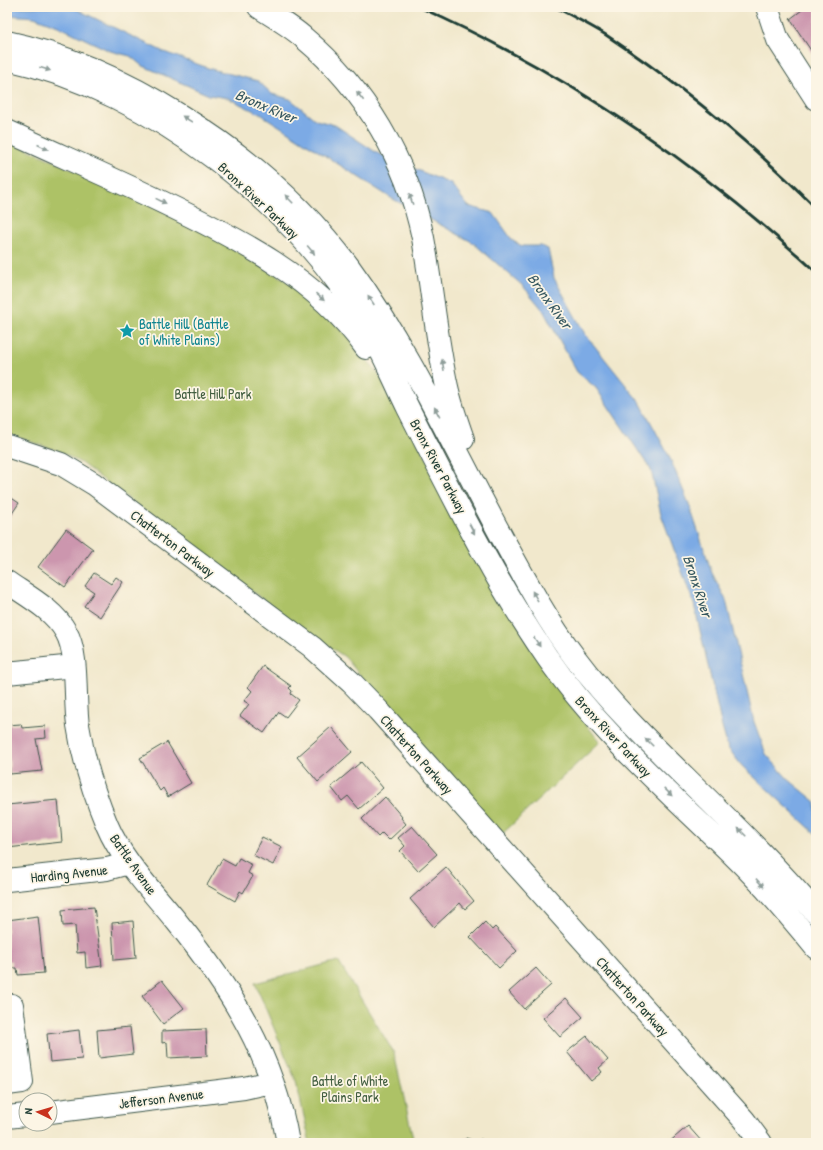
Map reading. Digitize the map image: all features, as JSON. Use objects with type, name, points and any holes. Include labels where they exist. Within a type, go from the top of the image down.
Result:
[{"type":"main road","points":[[259,7],[303,37],[320,52],[354,89],[381,129],[406,182],[422,236],[447,388],[487,509]]},
{"type":"main road","points":[[767,7],[778,40],[816,99]]},
{"type":"main road","name":"Bronx River Parkway","points":[[7,42],[42,50],[70,60],[137,90],[193,123],[228,147],[283,193],[331,244],[368,296],[424,388],[487,509],[554,628],[596,686],[642,734],[763,854],[816,912]]},
{"type":"main road","name":"Bronx River Parkway","points":[[7,59],[70,77],[130,105],[190,141],[246,184],[296,231],[334,278],[372,335],[408,408],[510,598],[546,656],[566,684],[614,738],[757,880],[816,948]]},
{"type":"main road","points":[[7,131],[201,221],[248,246],[287,271],[313,291],[340,316],[361,341],[408,408]]},
{"type":"main road","name":"Chatterton Parkway","points":[[7,446],[61,464],[94,484],[332,664],[383,716],[738,1114],[761,1143]]},
{"type":"main road","name":"Battle Avenue","points":[[7,582],[45,609],[61,624],[70,640],[74,666],[78,725],[90,774],[107,825],[114,840],[130,863],[224,983],[250,1027],[272,1082],[288,1143]]},
{"type":"main road","points":[[7,673],[74,666]]},
{"type":"main road","name":"Harding Avenue","points":[[7,880],[107,870],[130,863]]},
{"type":"main road","points":[[7,1084],[22,1082],[12,1005]]},
{"type":"main road","name":"Jefferson Avenue","points":[[58,1111],[244,1088],[272,1082]]},
{"type":"main road","points":[[7,1117],[18,1116]]},
{"type":"green space","name":"Battle Hill Park","points":[[7,140],[189,222],[295,286],[351,339],[382,379],[553,682],[600,742],[501,835],[391,713],[345,657],[294,623],[81,463],[59,451],[7,434]]},
{"type":"green space","name":"Battle of White Plains Park","points":[[338,961],[394,1053],[414,1143],[310,1143],[296,1081],[255,983]]},
{"type":"water","name":"Bronx River","points":[[7,7],[72,7],[164,52],[211,69],[258,81],[272,94],[290,99],[316,120],[335,125],[377,153],[451,184],[468,206],[493,213],[513,241],[522,246],[541,246],[548,249],[554,278],[585,334],[641,404],[669,456],[689,504],[712,573],[726,600],[754,722],[766,754],[788,779],[816,802],[816,834],[742,766],[728,748],[694,604],[661,514],[651,470],[596,388],[577,372],[543,310],[523,286],[472,242],[391,198],[262,115],[228,98],[209,95],[141,65],[130,56],[110,51],[58,26],[34,17],[7,15]]},
{"type":"building","points":[[806,7],[816,7],[816,58],[790,19]]},
{"type":"building","points":[[7,495],[19,503],[7,521]]},
{"type":"building","points":[[66,529],[93,549],[65,587],[38,567]]},
{"type":"building","points":[[94,573],[111,584],[116,577],[123,582],[100,617],[84,606],[94,592],[85,586]]},
{"type":"building","points":[[263,666],[291,686],[289,688],[292,691],[291,694],[299,700],[286,717],[279,712],[264,733],[240,716],[249,704],[244,701],[252,691],[248,687]]},
{"type":"building","points":[[21,724],[22,728],[45,726],[46,738],[36,739],[42,771],[10,774],[7,725]]},
{"type":"building","points":[[331,727],[352,752],[318,782],[297,757]]},
{"type":"building","points":[[167,742],[191,783],[168,797],[163,788],[160,791],[140,758]]},
{"type":"building","points":[[361,762],[383,788],[359,809],[348,796],[342,801],[331,787]]},
{"type":"building","points":[[385,797],[406,824],[389,840],[382,833],[378,837],[362,819]]},
{"type":"building","points":[[58,800],[62,842],[7,848],[7,805]]},
{"type":"building","points":[[412,826],[437,854],[418,871],[400,851],[405,846],[398,838]]},
{"type":"building","points":[[262,837],[282,847],[273,865],[253,855]]},
{"type":"building","points":[[239,858],[252,865],[248,873],[253,876],[243,893],[240,891],[235,901],[207,885],[222,859],[235,866]]},
{"type":"building","points":[[446,867],[474,901],[465,909],[460,903],[434,927],[410,899]]},
{"type":"building","points":[[94,907],[102,966],[86,968],[85,952],[77,953],[75,925],[63,926],[62,910]]},
{"type":"building","points":[[38,916],[44,973],[18,975],[17,968],[12,968],[11,961],[7,961],[7,920]]},
{"type":"building","points":[[133,921],[136,958],[114,960],[112,923]]},
{"type":"building","points":[[485,922],[492,930],[495,927],[517,951],[499,968],[470,937]]},
{"type":"building","points":[[536,968],[551,985],[524,1009],[509,992]]},
{"type":"building","points":[[162,980],[184,1008],[163,1024],[142,996]]},
{"type":"building","points":[[566,998],[583,1017],[560,1037],[543,1018]]},
{"type":"building","points":[[130,1027],[133,1054],[99,1058],[97,1030]]},
{"type":"building","points":[[206,1029],[207,1056],[168,1058],[167,1042],[162,1043],[162,1031]]},
{"type":"building","points":[[79,1030],[82,1059],[50,1062],[47,1034]]},
{"type":"building","points":[[587,1036],[608,1060],[599,1068],[602,1072],[591,1081],[567,1052]]},
{"type":"building","points":[[688,1126],[703,1143],[668,1143]]},
{"type":"building","points":[[466,1138],[479,1142],[480,1139],[491,1141],[490,1143],[464,1143]]},
{"type":"railway","points":[[419,7],[526,61],[628,123],[725,194],[816,272]]},
{"type":"railway","points":[[555,7],[606,35],[689,95],[767,161],[816,208]]},
{"type":"place","name":"Battle Hill (Battle of White Plains)","points":[[127,331]]}]
